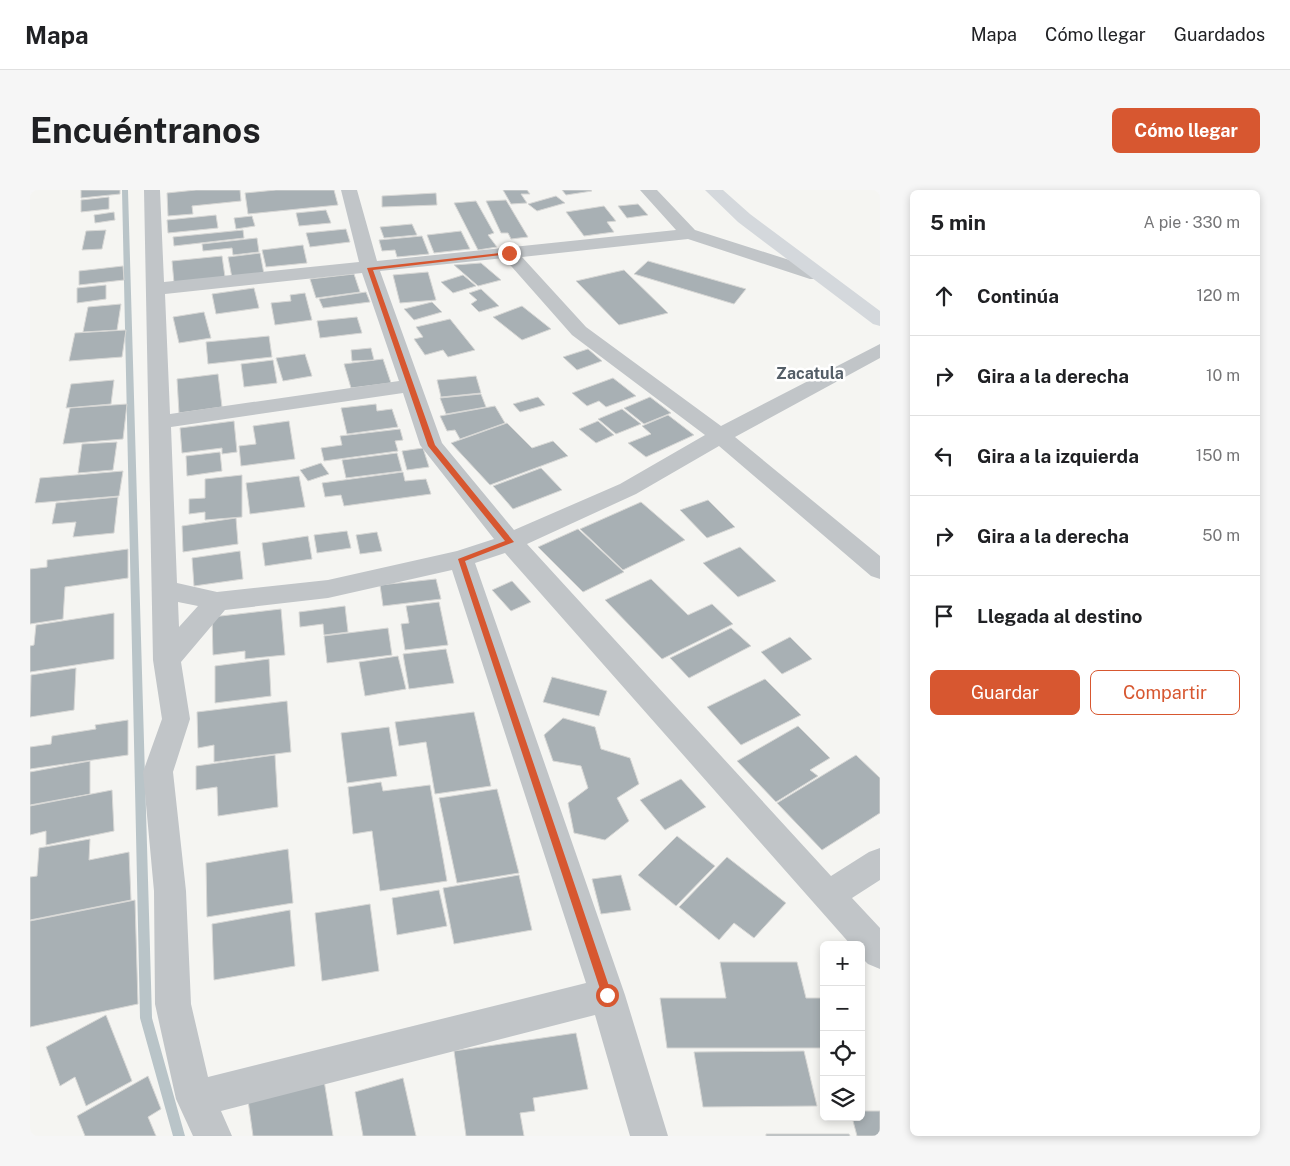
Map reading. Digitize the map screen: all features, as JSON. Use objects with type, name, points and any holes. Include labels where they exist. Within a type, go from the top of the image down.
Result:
[{"type":"highway","points":[[712,190],[818,274],[880,320]]},
{"type":"street","points":[[152,190],[167,660],[176,719],[158,772],[170,890],[173,1004],[195,1099],[213,1136]]},
{"type":"street","points":[[349,190],[370,268],[432,446],[510,542],[880,953]]},
{"type":"street","points":[[648,190],[689,234]]},
{"type":"street","points":[[155,290],[689,234],[818,274]]},
{"type":"street","points":[[509,253],[579,332],[720,436],[880,570]]},
{"type":"street","points":[[164,589],[217,601],[328,589],[461,559],[510,542],[628,489],[720,436],[880,350]]},
{"type":"street","points":[[159,422],[410,386]]},
{"type":"street","points":[[461,559],[607,995],[649,1136]]},
{"type":"street","points":[[167,660],[217,601]]},
{"type":"street","points":[[828,896],[880,862]]},
{"type":"street","points":[[195,1099],[607,995]]},
{"type":"building","points":[[81,190],[120,190],[120,194],[81,198]]},
{"type":"building","points":[[196,190],[240,190],[241,201],[192,206],[193,214],[168,216],[167,193]]},
{"type":"building","points":[[276,190],[334,190],[338,205],[248,214],[245,193]]},
{"type":"building","points":[[503,190],[527,190],[530,194],[521,194],[527,203],[511,204]]},
{"type":"building","points":[[562,190],[591,190],[592,191],[566,195]]},
{"type":"building","points":[[436,193],[437,205],[382,207],[382,196]]},
{"type":"building","points":[[556,196],[565,203],[537,211],[528,204]]},
{"type":"building","points":[[109,197],[109,209],[81,212],[81,200]]},
{"type":"building","points":[[506,200],[528,237],[511,239],[508,233],[501,233],[486,201]]},
{"type":"building","points":[[476,201],[494,233],[488,235],[497,247],[478,250],[454,203]]},
{"type":"building","points":[[638,204],[648,215],[627,218],[618,206]]},
{"type":"building","points":[[604,206],[616,221],[607,222],[614,232],[584,236],[566,212]]},
{"type":"building","points":[[326,210],[331,223],[299,226],[296,213]]},
{"type":"building","points":[[114,212],[115,220],[95,223],[94,215]]},
{"type":"building","points":[[216,215],[218,228],[168,233],[167,220]]},
{"type":"building","points":[[252,216],[255,226],[236,229],[234,218]]},
{"type":"building","points":[[412,224],[417,235],[384,238],[380,227]]},
{"type":"building","points":[[346,229],[350,242],[310,247],[306,233]]},
{"type":"building","points":[[106,230],[102,249],[82,250],[86,231]]},
{"type":"building","points":[[243,230],[244,238],[174,246],[173,237]]},
{"type":"building","points":[[461,231],[470,249],[434,253],[427,235]]},
{"type":"building","points":[[422,236],[429,254],[397,257],[395,250],[382,251],[379,240]]},
{"type":"building","points":[[257,238],[259,252],[233,255],[232,248],[203,251],[202,244]]},
{"type":"building","points":[[303,245],[307,263],[266,267],[262,250]]},
{"type":"building","points":[[260,253],[264,274],[232,278],[228,257]]},
{"type":"building","points":[[222,256],[225,277],[174,283],[172,261]]},
{"type":"building","points":[[648,261],[746,289],[734,304],[634,274]]},
{"type":"building","points":[[481,263],[501,280],[478,286],[454,265]]},
{"type":"building","points":[[123,266],[124,280],[79,285],[79,271]]},
{"type":"building","points":[[624,270],[668,313],[619,325],[576,281]]},
{"type":"building","points":[[428,272],[436,300],[400,303],[393,275]]},
{"type":"building","points":[[354,274],[360,292],[316,298],[310,279]]},
{"type":"building","points":[[463,275],[476,286],[453,293],[441,282]]},
{"type":"building","points":[[106,285],[106,299],[77,303],[77,288]]},
{"type":"building","points":[[254,288],[259,308],[216,314],[212,294]]},
{"type":"building","points":[[481,289],[499,306],[479,312],[471,304],[477,300],[469,293]]},
{"type":"building","points":[[366,292],[370,302],[323,308],[319,299]]},
{"type":"building","points":[[305,293],[312,320],[275,325],[271,303],[291,301],[290,295]]},
{"type":"building","points":[[432,302],[442,312],[414,320],[404,309]]},
{"type":"building","points":[[121,304],[117,330],[83,332],[88,307]]},
{"type":"building","points":[[522,306],[551,329],[522,340],[493,317]]},
{"type":"building","points":[[204,312],[211,338],[179,343],[173,317]]},
{"type":"building","points":[[357,317],[362,333],[320,338],[317,321]]},
{"type":"building","points":[[450,319],[475,350],[448,357],[443,350],[425,355],[414,339],[423,337],[416,327]]},
{"type":"building","points":[[126,330],[122,357],[69,361],[75,333]]},
{"type":"building","points":[[269,336],[272,357],[208,364],[206,342]]},
{"type":"building","points":[[371,348],[374,360],[352,361],[351,350]]},
{"type":"building","points":[[588,349],[602,361],[577,370],[563,357]]},
{"type":"building","points":[[305,354],[312,376],[283,381],[276,358]]},
{"type":"building","points":[[383,359],[391,383],[351,388],[344,364]]},
{"type":"building","points":[[273,360],[277,383],[244,387],[241,364]]},
{"type":"building","points":[[218,374],[222,407],[179,413],[177,379]]},
{"type":"building","points":[[476,376],[481,393],[441,397],[437,380]]},
{"type":"building","points":[[613,378],[636,396],[606,407],[599,401],[587,406],[572,393]]},
{"type":"building","points":[[114,380],[111,404],[66,408],[71,384]]},
{"type":"building","points":[[481,394],[486,407],[446,414],[440,398]]},
{"type":"building","points":[[538,397],[545,405],[520,412],[513,404]]},
{"type":"building","points":[[650,397],[671,413],[644,424],[624,408]]},
{"type":"building","points":[[127,404],[123,439],[63,444],[70,408]]},
{"type":"building","points":[[376,404],[377,411],[392,409],[398,427],[347,434],[341,408]]},
{"type":"building","points":[[495,406],[505,423],[460,439],[455,430],[447,431],[440,416]]},
{"type":"building","points":[[622,409],[641,424],[616,434],[598,419]]},
{"type":"building","points":[[668,415],[694,435],[646,457],[628,443],[651,434],[642,426]]},
{"type":"building","points":[[234,421],[237,452],[222,454],[222,448],[182,453],[180,428]]},
{"type":"building","points":[[289,421],[295,459],[241,466],[239,446],[256,444],[253,426]]},
{"type":"building","points":[[598,421],[614,435],[596,443],[579,429]]},
{"type":"building","points":[[507,423],[532,448],[553,441],[568,456],[490,485],[451,443]]},
{"type":"building","points":[[400,429],[403,440],[395,441],[398,451],[324,461],[321,448],[342,445],[340,436]]},
{"type":"building","points":[[117,442],[113,470],[78,473],[82,444]]},
{"type":"building","points":[[423,448],[429,467],[407,470],[402,451]]},
{"type":"building","points":[[220,452],[222,471],[187,476],[186,456]]},
{"type":"building","points":[[397,453],[402,471],[346,478],[342,460]]},
{"type":"building","points":[[321,463],[329,474],[308,481],[300,470]]},
{"type":"building","points":[[541,468],[562,490],[513,509],[493,486]]},
{"type":"building","points":[[123,471],[119,496],[35,503],[40,478]]},
{"type":"building","points":[[403,472],[405,481],[426,479],[431,494],[344,506],[341,495],[325,497],[322,483]]},
{"type":"building","points":[[242,475],[242,517],[205,520],[205,512],[189,514],[189,499],[205,498],[205,479]]},
{"type":"building","points":[[299,476],[305,507],[250,514],[246,483]]},
{"type":"building","points":[[118,497],[114,533],[73,537],[76,522],[52,524],[56,503]]},
{"type":"building","points":[[708,500],[735,527],[707,538],[680,510]]},
{"type":"building","points":[[641,502],[685,540],[623,570],[580,529]]},
{"type":"building","points":[[236,518],[238,544],[183,552],[182,526]]},
{"type":"building","points":[[578,529],[624,572],[583,592],[538,547]]},
{"type":"building","points":[[347,531],[351,548],[317,553],[314,535]]},
{"type":"building","points":[[377,532],[382,551],[360,554],[356,535]]},
{"type":"building","points":[[308,536],[312,559],[265,566],[262,543]]},
{"type":"building","points":[[740,547],[776,581],[738,597],[703,563]]},
{"type":"building","points":[[128,549],[128,578],[65,587],[63,619],[30,624],[30,569],[47,567],[47,560]]},
{"type":"building","points":[[240,551],[243,579],[194,586],[192,558]]},
{"type":"building","points":[[436,579],[441,599],[383,606],[380,585]]},
{"type":"building","points":[[651,579],[688,615],[712,604],[733,624],[662,659],[605,600]]},
{"type":"building","points":[[512,581],[531,602],[511,611],[492,590]]},
{"type":"building","points":[[439,602],[448,645],[405,650],[401,624],[409,623],[406,606]]},
{"type":"building","points":[[345,606],[348,632],[324,635],[323,624],[300,627],[299,612]]},
{"type":"building","points":[[281,609],[285,655],[245,659],[245,651],[213,655],[212,617]]},
{"type":"building","points":[[114,613],[114,659],[30,672],[30,646],[34,645],[36,625]]},
{"type":"building","points":[[388,628],[392,655],[327,663],[324,636]]},
{"type":"building","points":[[731,628],[751,646],[689,678],[670,658]]},
{"type":"building","points":[[790,637],[812,659],[782,674],[761,652]]},
{"type":"building","points":[[446,649],[454,683],[409,689],[403,654]]},
{"type":"building","points":[[398,656],[406,689],[365,696],[359,662]]},
{"type":"building","points":[[269,659],[271,696],[215,703],[215,666]]},
{"type":"building","points":[[76,668],[74,710],[30,717],[31,675]]},
{"type":"building","points":[[552,677],[607,691],[599,716],[543,702]]},
{"type":"building","points":[[765,679],[801,715],[741,745],[707,707]]},
{"type":"building","points":[[287,701],[291,752],[214,762],[214,745],[198,748],[197,712]]},
{"type":"building","points":[[474,712],[491,786],[435,794],[426,742],[399,746],[395,722]]},
{"type":"building","points":[[563,718],[595,727],[601,749],[630,758],[639,784],[617,798],[629,821],[605,840],[574,833],[568,803],[588,788],[581,766],[553,761],[544,735]]},
{"type":"building","points":[[128,720],[128,755],[30,769],[30,747],[51,744],[52,736],[96,729],[95,725]]},
{"type":"building","points":[[798,726],[830,758],[810,770],[818,776],[776,802],[737,761]]},
{"type":"building","points":[[389,727],[397,776],[347,783],[341,733]]},
{"type":"building","points":[[275,755],[278,807],[218,816],[217,787],[196,790],[196,766]]},
{"type":"building","points":[[856,755],[880,778],[880,813],[822,850],[777,803]]},
{"type":"building","points":[[90,761],[90,794],[30,805],[30,772]]},
{"type":"building","points":[[681,779],[706,807],[665,830],[640,800]]},
{"type":"building","points":[[381,782],[383,791],[430,785],[447,881],[380,891],[372,831],[353,834],[348,787]]},
{"type":"building","points":[[497,789],[519,873],[457,883],[439,798]]},
{"type":"building","points":[[112,790],[114,831],[46,845],[46,831],[30,835],[30,806]]},
{"type":"building","points":[[677,836],[715,866],[676,906],[638,875]]},
{"type":"building","points":[[90,839],[89,860],[129,852],[131,900],[30,920],[30,877],[37,876],[39,848]]},
{"type":"building","points":[[288,849],[293,903],[207,917],[206,863]]},
{"type":"building","points":[[727,857],[786,903],[754,938],[734,923],[719,940],[679,907]]},
{"type":"building","points":[[519,875],[532,930],[454,944],[443,888]]},
{"type":"building","points":[[621,875],[631,910],[601,914],[592,879]]},
{"type":"building","points":[[439,890],[447,926],[397,935],[392,898]]},
{"type":"building","points":[[135,900],[138,1004],[30,1027],[30,921]]},
{"type":"building","points":[[370,904],[379,971],[322,981],[315,913]]},
{"type":"building","points":[[290,910],[295,966],[214,980],[212,924]]},
{"type":"building","points":[[720,962],[797,962],[806,998],[820,998],[820,1048],[667,1048],[660,998],[726,998]]},
{"type":"building","points":[[106,1015],[132,1081],[86,1106],[75,1077],[60,1086],[46,1047]]},
{"type":"building","points":[[576,1033],[588,1089],[533,1098],[535,1111],[520,1113],[524,1136],[466,1136],[454,1051]]},
{"type":"building","points":[[804,1051],[817,1106],[703,1107],[694,1052]]},
{"type":"building","points":[[323,1074],[333,1136],[253,1136],[247,1093]]},
{"type":"building","points":[[148,1076],[161,1109],[148,1117],[156,1136],[85,1136],[77,1116]]},
{"type":"building","points":[[403,1078],[416,1136],[363,1136],[355,1092]]},
{"type":"building","points":[[865,1111],[880,1111],[880,1136],[857,1136],[853,1121],[865,1121]]},
{"type":"building","points":[[766,1134],[849,1134],[850,1136],[766,1136]]},
{"type":"waterway","points":[[125,190],[146,1018],[179,1136]]},
{"type":"district","name":"Zacatula","points":[[810,373]]},
{"type":"route","points":[[509,253],[370,268],[432,446],[510,542],[461,559],[607,995]]}]
